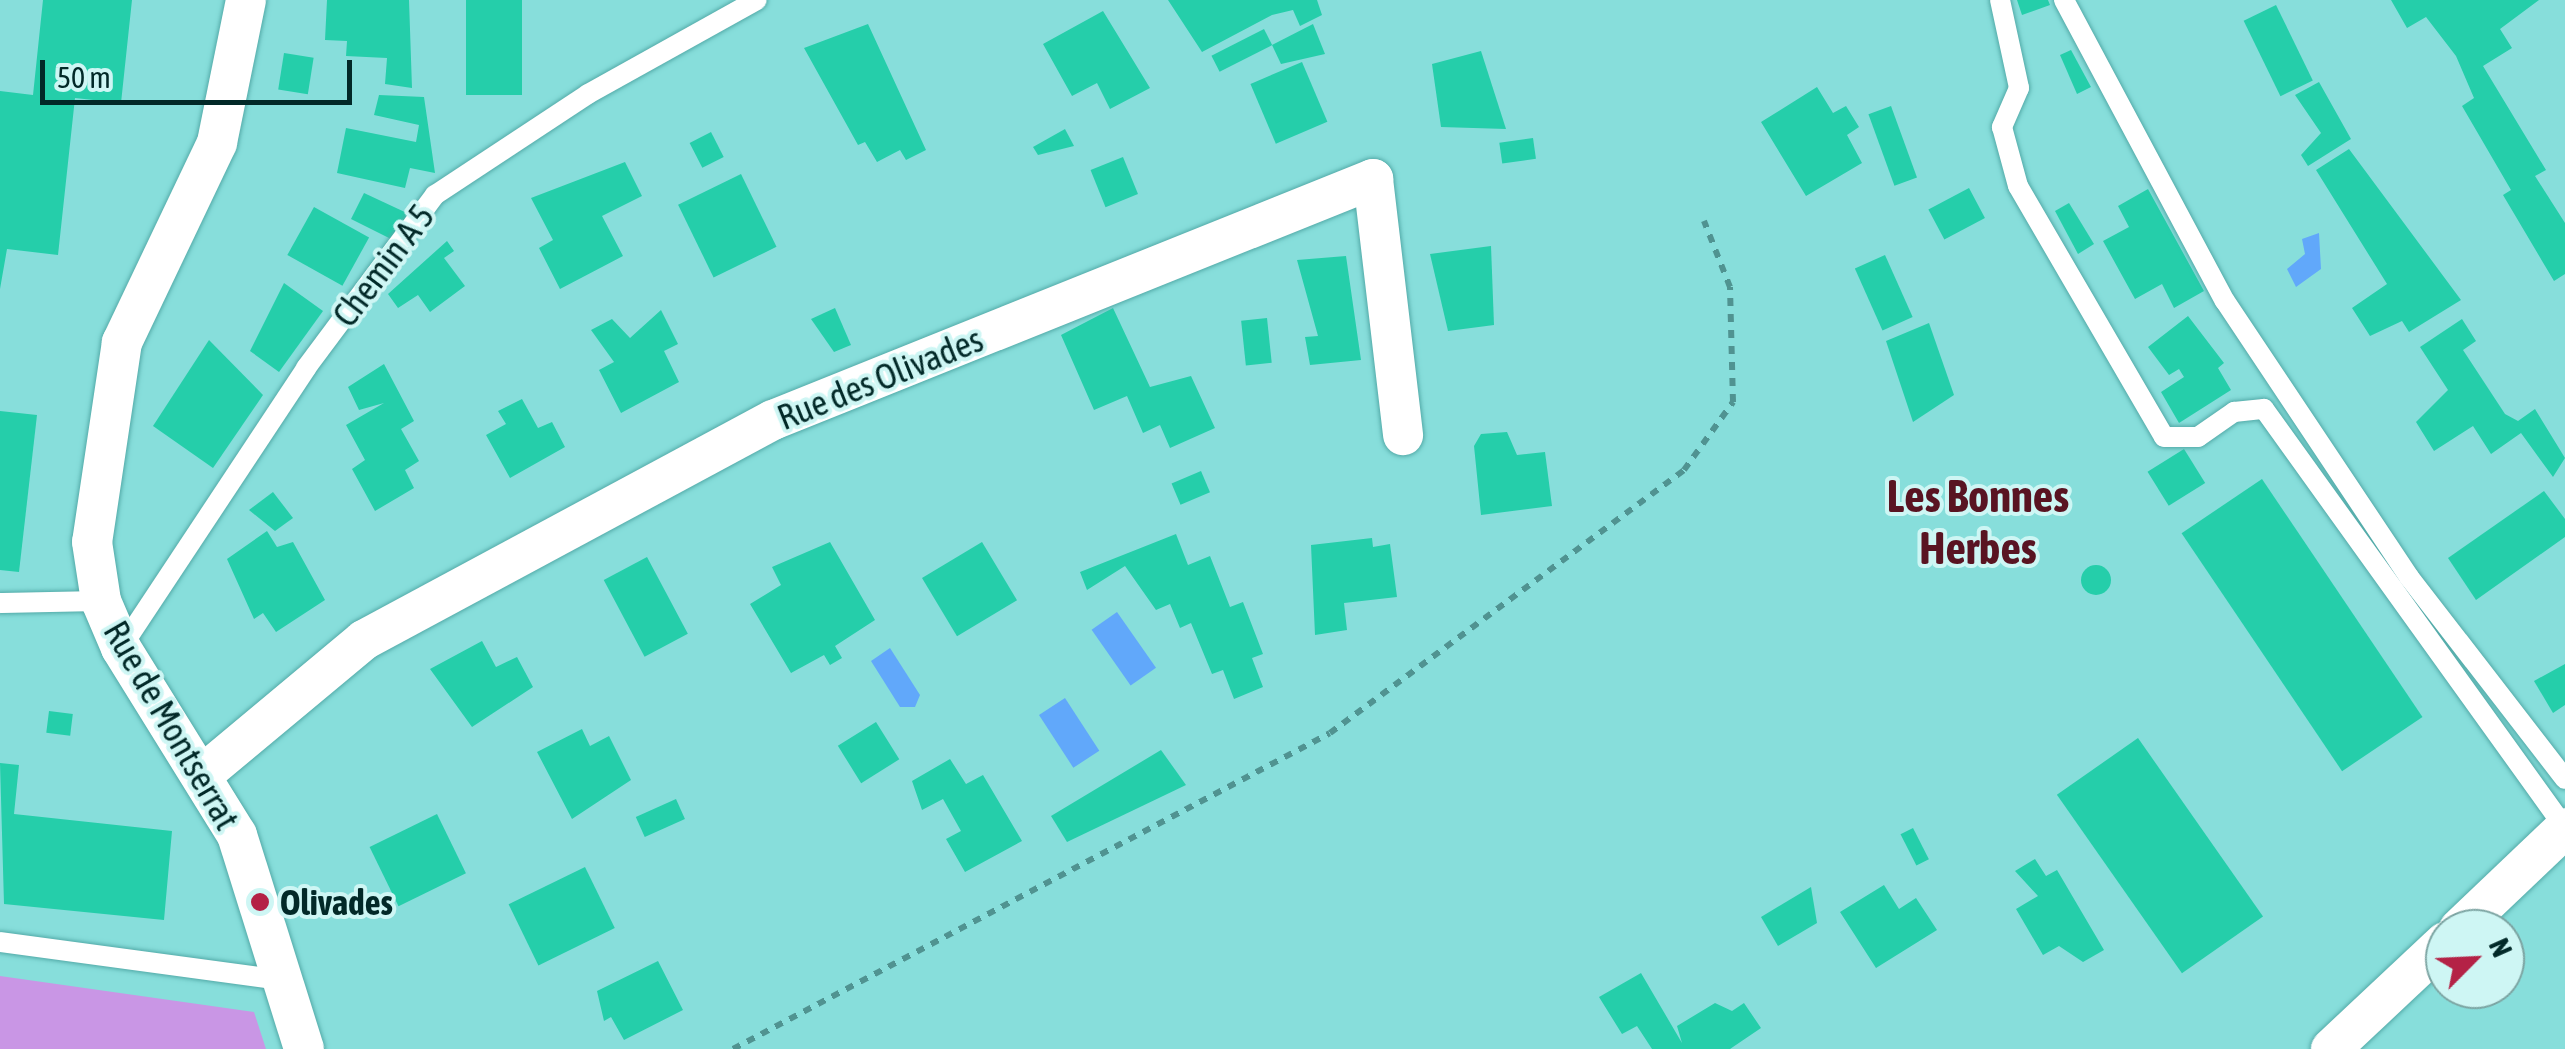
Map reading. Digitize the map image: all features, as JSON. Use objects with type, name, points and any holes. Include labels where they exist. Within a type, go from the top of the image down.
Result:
[{"type":"street","name":"Rue de Montserrat","points":[[246,0],[218,143],[122,342],[92,542],[101,601],[121,648],[238,835],[304,1049]]},
{"type":"street","name":"Rue des Olivades","points":[[202,775],[364,640],[773,420],[1373,179],[1402,435]]},
{"type":"street","points":[[2480,909],[2565,828]]},
{"type":"street","points":[[2331,1049],[2425,961]]},
{"type":"lane","name":"Chemin A 5","points":[[121,648],[306,368],[435,195],[588,94],[757,0]]},
{"type":"lane","points":[[2000,0],[2020,88],[2002,127],[2018,186],[2164,437],[2198,437],[2234,412],[2264,409],[2565,828]]},
{"type":"lane","points":[[2064,0],[2225,301],[2409,577],[2565,779]]},
{"type":"lane","points":[[0,603],[101,601]]},
{"type":"lane","points":[[0,942],[282,980]]},
{"type":"path","points":[[733,1049],[1330,732],[1684,470],[1733,402],[1730,287],[1704,221]]},
{"type":"shaded area","points":[[0,976],[254,1012],[266,1049],[0,1049]]},
{"type":"water","points":[[2319,233],[2321,269],[2296,287],[2287,269],[2305,254],[2302,239]]},
{"type":"water","points":[[1117,612],[1156,668],[1131,685],[1092,630]]},
{"type":"water","points":[[890,648],[920,695],[915,707],[900,707],[871,661]]},
{"type":"water","points":[[1065,698],[1099,751],[1073,768],[1039,715]]},
{"type":"building","points":[[43,0],[132,0],[121,103],[75,98],[58,255],[7,249],[0,289],[0,91],[33,95]]},
{"type":"building","points":[[327,0],[409,0],[412,88],[385,84],[387,58],[346,56],[347,41],[325,40]]},
{"type":"building","points":[[466,0],[522,0],[522,95],[466,95]]},
{"type":"building","points":[[1168,0],[1317,0],[1322,15],[1300,26],[1293,10],[1272,15],[1202,52]]},
{"type":"building","points":[[2017,0],[2048,0],[2050,5],[2022,15]]},
{"type":"building","points":[[2391,0],[2539,0],[2500,29],[2512,48],[2483,66],[2546,170],[2535,176],[2565,223],[2565,274],[2554,281],[2503,195],[2511,190],[2462,106],[2474,98],[2456,56],[2426,17],[2407,28]]},
{"type":"building","points":[[2276,5],[2313,80],[2280,96],[2244,21]]},
{"type":"building","points":[[1103,11],[1150,88],[1110,109],[1097,83],[1072,96],[1043,44]]},
{"type":"building","points":[[868,24],[926,150],[906,160],[900,150],[877,162],[865,142],[858,145],[804,48]]},
{"type":"building","points":[[1313,24],[1325,54],[1281,64],[1272,45]]},
{"type":"building","points":[[1264,29],[1272,45],[1220,72],[1211,56]]},
{"type":"building","points":[[2071,50],[2091,87],[2077,94],[2060,55]]},
{"type":"building","points":[[1481,51],[1506,129],[1441,127],[1432,64]]},
{"type":"building","points":[[284,53],[314,58],[308,94],[278,90]]},
{"type":"building","points":[[1302,62],[1327,122],[1276,144],[1250,84]]},
{"type":"building","points":[[2319,82],[2351,139],[2308,166],[2301,155],[2321,133],[2295,95]]},
{"type":"building","points":[[1817,87],[1833,113],[1846,106],[1859,127],[1847,135],[1862,163],[1806,196],[1761,122]]},
{"type":"building","points":[[379,95],[424,97],[435,173],[410,168],[405,188],[337,173],[346,128],[416,142],[419,125],[374,115]]},
{"type":"building","points":[[1891,106],[1917,177],[1894,186],[1868,114]]},
{"type":"building","points":[[1065,129],[1074,146],[1038,155],[1033,147]]},
{"type":"building","points":[[711,132],[724,157],[702,168],[690,143]]},
{"type":"building","points":[[1533,138],[1536,159],[1502,164],[1499,143]]},
{"type":"building","points":[[2349,149],[2461,300],[2409,332],[2402,321],[2370,336],[2352,308],[2387,284],[2316,170]]},
{"type":"building","points":[[1123,157],[1138,194],[1106,207],[1091,170]]},
{"type":"building","points":[[625,162],[642,196],[602,216],[623,256],[560,289],[539,248],[553,240],[531,198]]},
{"type":"building","points":[[741,174],[777,247],[714,277],[678,205]]},
{"type":"building","points":[[1969,188],[1985,218],[1944,240],[1928,210]]},
{"type":"building","points":[[2148,189],[2204,291],[2174,308],[2162,284],[2135,299],[2103,241],[2129,227],[2118,206]]},
{"type":"building","points":[[364,193],[409,214],[391,239],[351,219]]},
{"type":"building","points":[[2069,203],[2094,244],[2078,254],[2055,211]]},
{"type":"building","points":[[314,207],[369,238],[342,286],[287,255]]},
{"type":"building","points":[[447,241],[454,251],[444,258],[465,286],[430,312],[418,295],[398,308],[388,294]]},
{"type":"building","points":[[1491,246],[1494,325],[1448,331],[1430,254]]},
{"type":"building","points":[[1885,255],[1913,317],[1883,331],[1855,268]]},
{"type":"building","points":[[1346,256],[1361,360],[1310,365],[1305,337],[1318,336],[1297,260]]},
{"type":"building","points":[[284,283],[323,311],[279,372],[250,351]]},
{"type":"building","points":[[835,308],[851,345],[834,352],[811,319]]},
{"type":"building","points":[[1113,308],[1150,387],[1191,376],[1215,428],[1170,448],[1160,425],[1143,433],[1127,396],[1094,410],[1061,335]]},
{"type":"building","points":[[661,310],[678,344],[664,351],[679,382],[621,413],[599,370],[614,362],[591,330],[612,319],[630,338]]},
{"type":"building","points":[[2188,316],[2224,363],[2218,368],[2231,390],[2179,423],[2161,392],[2184,377],[2179,369],[2169,375],[2148,347]]},
{"type":"building","points":[[1267,318],[1272,363],[1246,365],[1241,321]]},
{"type":"building","points":[[2462,319],[2476,341],[2463,350],[2505,414],[2518,421],[2535,409],[2565,458],[2553,477],[2521,433],[2491,454],[2473,426],[2434,451],[2416,422],[2448,390],[2420,347]]},
{"type":"building","points":[[1929,323],[1954,395],[1913,422],[1886,341]]},
{"type":"building","points":[[209,340],[263,395],[213,468],[153,426]]},
{"type":"building","points":[[384,364],[414,421],[401,429],[419,461],[405,470],[414,488],[375,511],[352,469],[365,460],[346,425],[384,403],[359,410],[348,387]]},
{"type":"building","points":[[522,399],[538,428],[552,422],[565,447],[510,478],[486,435],[506,424],[498,411]]},
{"type":"building","points":[[0,411],[37,415],[19,572],[0,570]]},
{"type":"building","points":[[1507,432],[1517,455],[1545,452],[1552,506],[1481,515],[1474,446],[1481,434]]},
{"type":"building","points":[[2184,449],[2205,483],[2169,506],[2148,472]]},
{"type":"building","points":[[1201,471],[1210,492],[1181,505],[1172,484]]},
{"type":"building","points":[[2262,479],[2422,717],[2342,771],[2182,533]]},
{"type":"building","points":[[2544,491],[2565,519],[2565,537],[2476,600],[2448,558]]},
{"type":"building","points":[[273,492],[293,518],[275,531],[249,510]]},
{"type":"building","points":[[267,531],[277,547],[293,542],[325,600],[276,632],[263,613],[254,619],[227,559]]},
{"type":"building","points":[[1176,534],[1188,565],[1210,556],[1230,607],[1243,602],[1263,654],[1252,658],[1263,687],[1234,699],[1223,670],[1212,674],[1191,623],[1180,628],[1170,604],[1156,610],[1125,566],[1087,590],[1080,572]]},
{"type":"building","points":[[1372,538],[1373,547],[1390,544],[1397,597],[1344,603],[1347,630],[1315,635],[1311,545]]},
{"type":"building","points":[[830,542],[875,620],[835,646],[842,658],[830,665],[824,655],[791,673],[750,604],[781,585],[772,567]]},
{"type":"building","points":[[982,542],[1017,600],[957,636],[922,578]]},
{"type":"building","points":[[647,557],[688,634],[645,657],[604,580]]},
{"type":"building","points":[[2096,565],[2107,569],[2111,580],[2107,591],[2096,595],[2085,591],[2081,580],[2085,569]]},
{"type":"building","points":[[482,641],[496,667],[517,657],[533,687],[472,727],[430,669]]},
{"type":"building","points":[[2565,664],[2565,705],[2553,713],[2534,681]]},
{"type":"building","points":[[49,711],[73,714],[70,736],[46,733]]},
{"type":"building","points":[[876,722],[899,759],[861,783],[838,746]]},
{"type":"building","points":[[582,729],[590,746],[609,736],[631,780],[572,819],[537,752]]},
{"type":"building","points":[[2138,738],[2263,917],[2182,973],[2057,795]]},
{"type":"building","points":[[1161,750],[1186,785],[1067,842],[1051,816]]},
{"type":"building","points":[[950,759],[966,784],[983,775],[1022,841],[965,872],[946,839],[961,831],[943,799],[922,810],[912,781]]},
{"type":"building","points":[[0,763],[19,765],[14,814],[172,831],[164,920],[4,904]]},
{"type":"building","points":[[676,799],[685,819],[645,837],[636,817]]},
{"type":"building","points":[[437,814],[466,873],[399,906],[370,847]]},
{"type":"building","points":[[1913,828],[1929,859],[1916,866],[1901,834]]},
{"type":"building","points":[[2035,859],[2046,876],[2057,870],[2104,950],[2083,962],[2059,946],[2043,955],[2016,909],[2038,896],[2015,871]]},
{"type":"building","points":[[585,867],[615,928],[538,965],[509,904]]},
{"type":"building","points":[[1884,885],[1899,909],[1916,898],[1937,930],[1876,968],[1840,912]]},
{"type":"building","points":[[1811,887],[1817,923],[1778,946],[1761,917]]},
{"type":"building","points":[[658,961],[683,1010],[624,1040],[611,1017],[604,1021],[597,991]]},
{"type":"building","points":[[1641,973],[1682,1043],[1677,1026],[1715,1003],[1732,1011],[1744,1003],[1761,1028],[1730,1049],[1652,1049],[1637,1026],[1622,1034],[1599,997]]},
{"type":"place","name":"Olivades","points":[[260,902]]},
{"type":"district","name":"Les Bonnes Herbes","points":[[1978,523]]}]
